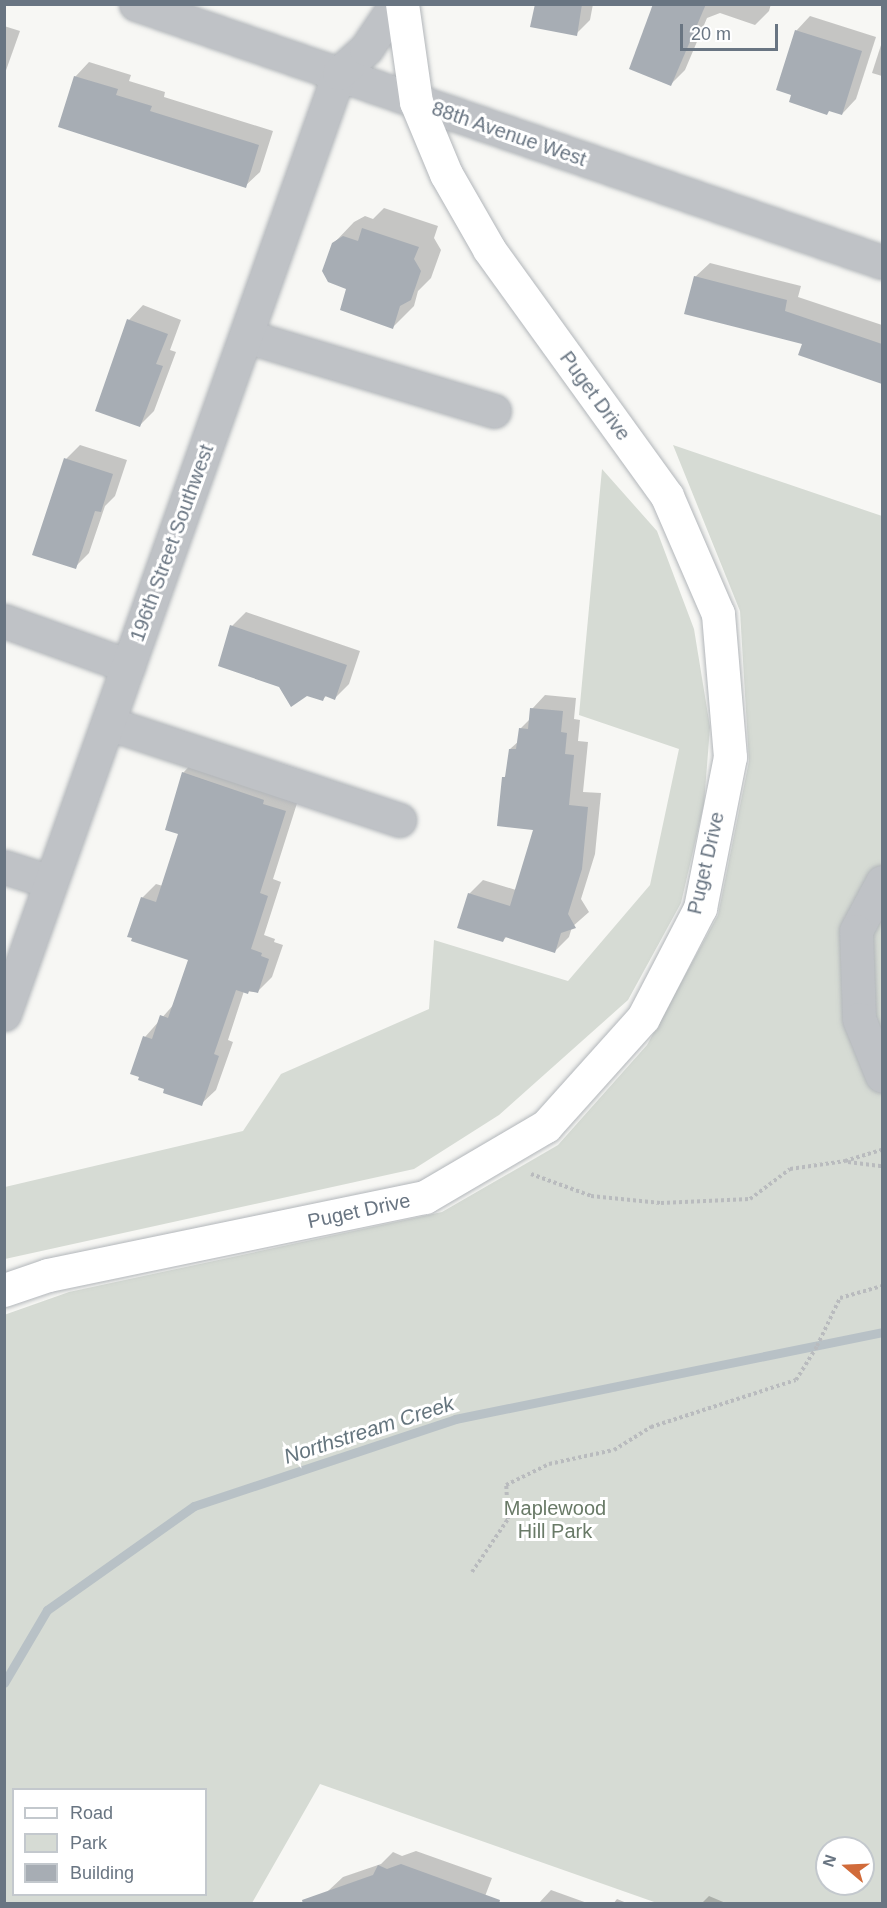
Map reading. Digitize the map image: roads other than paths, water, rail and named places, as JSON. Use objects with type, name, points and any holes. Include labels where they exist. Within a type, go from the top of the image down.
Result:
[{"type":"main road","points":[[402,4],[416,102]]},
{"type":"main road","name":"Puget Drive","points":[[4,1290],[48,1275],[424,1197],[546,1126],[643,1018],[700,908],[730,757],[718,614],[667,496],[489,249],[446,174],[416,102]]},
{"type":"street","name":"88th Avenue West","points":[[136,4],[882,262]]},
{"type":"street","points":[[339,73],[366,49],[396,4]]},
{"type":"street","name":"196th Street Southwest","points":[[4,1014],[339,73]]},
{"type":"street","points":[[246,336],[494,411]]},
{"type":"street","points":[[4,621],[128,666]]},
{"type":"street","points":[[108,723],[399,820]]},
{"type":"street","points":[[4,867],[51,882]]},
{"type":"street","points":[[882,882],[856,931],[859,1019],[882,1076]]},
{"type":"waterway","name":"Northstream Creek","points":[[4,1683],[47,1610],[194,1506],[455,1419],[882,1332]]},
{"type":"park label","name":"Maplewood Hill Park","points":[[555,1520]]}]
